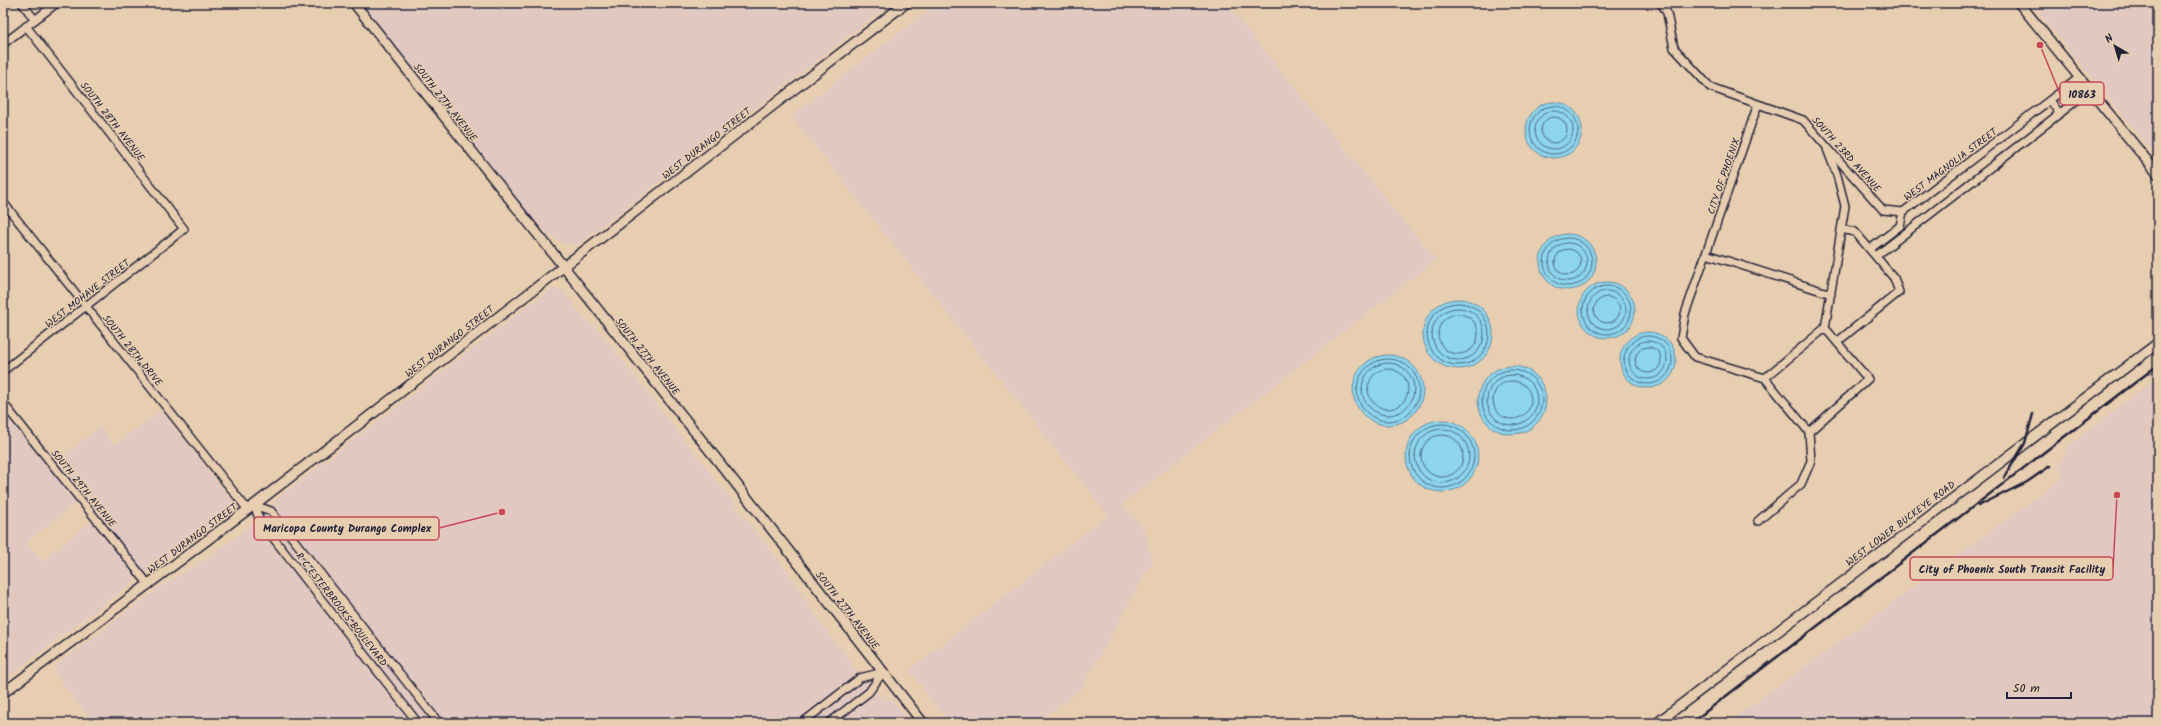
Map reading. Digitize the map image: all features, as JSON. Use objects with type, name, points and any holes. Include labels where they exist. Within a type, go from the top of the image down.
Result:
[{"type":"main road","name":"SOUTH 27TH AVENUE","points":[[354,3],[730,476],[923,723]]},
{"type":"main road","name":"WEST DURANGO STREET","points":[[3,693],[252,508],[562,266],[906,3]]},
{"type":"main road","points":[[2019,3],[2158,174]]},
{"type":"main road","name":"WEST LOWER BUCKEYE ROAD","points":[[1657,723],[2158,343]]},
{"type":"street","points":[[22,3],[35,20]]},
{"type":"street","points":[[3,44],[57,3]]},
{"type":"street","name":"SOUTH 23RD AVENUE","points":[[1661,3],[1667,13],[1674,48],[1710,87],[1803,120],[1883,210],[1903,212]]},
{"type":"street","name":"SOUTH 28TH AVENUE","points":[[26,26],[184,229]]},
{"type":"street","name":"WEST MAGNOLIA STREET","points":[[1870,249],[1900,226],[1903,212],[2080,77]]},
{"type":"street","points":[[1876,256],[2090,90]]},
{"type":"street","points":[[2050,100],[2060,113]]},
{"type":"street","name":"CITY OF PHOENIX","points":[[1758,104],[1686,314],[1681,338],[1695,357],[1765,378]]},
{"type":"street","points":[[1758,520],[1801,484],[1811,461],[1809,432],[1765,378],[1825,328],[1845,206],[1837,175],[1824,144]]},
{"type":"street","name":"SOUTH 28TH DRIVE","points":[[3,202],[86,307],[252,508]]},
{"type":"street","name":"WEST MOHAVE STREET","points":[[3,371],[184,229]]},
{"type":"street","points":[[1837,342],[1899,292],[1894,278],[1855,232],[1841,229]]},
{"type":"street","points":[[1706,254],[1831,294]]},
{"type":"street","points":[[1809,432],[1868,379],[1825,328]]},
{"type":"street","name":"SOUTH 29TH AVENUE","points":[[3,403],[149,584]]},
{"type":"street","name":"R C ESTERBROOKS BOULEVARD","points":[[252,508],[260,521],[418,723]]},
{"type":"street","name":"R C ESTERBROOKS BOULEVARD","points":[[252,508],[272,511],[439,723]]},
{"type":"street","points":[[802,723],[860,678],[883,672]]},
{"type":"street","points":[[829,723],[870,692],[883,672]]},
{"type":"shaded area","points":[[361,3],[891,3],[580,243],[567,245],[549,235],[539,226]]},
{"type":"shaded area","points":[[938,3],[1226,3],[1436,260],[1122,504],[1144,529],[1153,561],[1080,691],[1036,723],[949,723],[909,670],[1108,515],[791,116]]},
{"type":"shaded area","points":[[2031,3],[2158,3],[2158,158]]},
{"type":"shaded area","points":[[554,288],[564,291],[584,318],[597,328],[790,575],[819,621],[876,694],[886,697],[895,703],[910,723],[94,723],[55,674],[56,665],[164,584],[208,558],[245,530],[282,495],[549,290]]},
{"type":"shaded area","points":[[2158,377],[2158,723],[1728,723],[2064,477],[2059,468],[2067,447]]},
{"type":"shaded area","points":[[3,407],[77,502],[27,542],[42,561],[92,521],[133,573],[134,579],[132,583],[3,680]]},
{"type":"shaded area","points":[[161,410],[232,500],[233,505],[232,508],[151,571],[146,572],[142,569],[57,462],[100,426],[114,445]]},
{"type":"water","points":[[1549,102],[1559,102],[1574,110],[1580,119],[1582,130],[1580,141],[1574,150],[1559,158],[1549,158],[1538,153],[1531,146],[1526,135],[1526,125],[1531,114],[1538,107]]},
{"type":"water","points":[[1563,234],[1573,234],[1588,242],[1594,251],[1596,262],[1594,273],[1588,282],[1573,290],[1563,290],[1552,285],[1545,278],[1540,267],[1540,257],[1545,246],[1552,239]]},
{"type":"water","points":[[1607,282],[1618,284],[1627,290],[1633,299],[1635,310],[1633,321],[1627,330],[1618,336],[1607,338],[1596,336],[1587,330],[1581,321],[1579,310],[1581,299],[1587,290],[1596,284]]},
{"type":"water","points":[[1458,299],[1471,302],[1483,309],[1490,321],[1493,334],[1490,347],[1483,359],[1471,366],[1458,369],[1445,366],[1433,359],[1426,347],[1423,334],[1426,321],[1433,309],[1445,302]]},
{"type":"water","points":[[1648,332],[1659,334],[1668,340],[1674,349],[1676,360],[1674,371],[1668,380],[1659,386],[1648,388],[1637,386],[1628,380],[1622,371],[1620,360],[1622,349],[1628,340],[1637,334]]},
{"type":"water","points":[[1388,355],[1401,358],[1413,365],[1420,377],[1423,390],[1420,403],[1413,415],[1401,422],[1388,425],[1375,422],[1363,415],[1356,403],[1353,390],[1356,377],[1363,365],[1375,358]]},
{"type":"water","points":[[1505,366],[1519,366],[1531,371],[1541,381],[1546,393],[1546,407],[1541,419],[1531,429],[1519,434],[1505,434],[1493,429],[1483,419],[1478,407],[1478,393],[1483,381],[1493,371]]},
{"type":"water","points":[[1442,420],[1462,426],[1472,436],[1478,456],[1472,476],[1462,486],[1442,492],[1422,486],[1412,476],[1406,456],[1412,436],[1422,426]]},
{"type":"railway","points":[[1691,723],[2158,365]]},
{"type":"railway","points":[[2004,478],[2025,443],[2033,414]]},
{"type":"railway","points":[[1978,506],[2027,482],[2050,466]]},
{"type":"place","name":"10863","points":[[2040,45]]},
{"type":"place","name":"City of Phoenix South Transit Facility","points":[[2117,495]]},
{"type":"place","name":"Maricopa County Durango Complex","points":[[502,512]]}]
